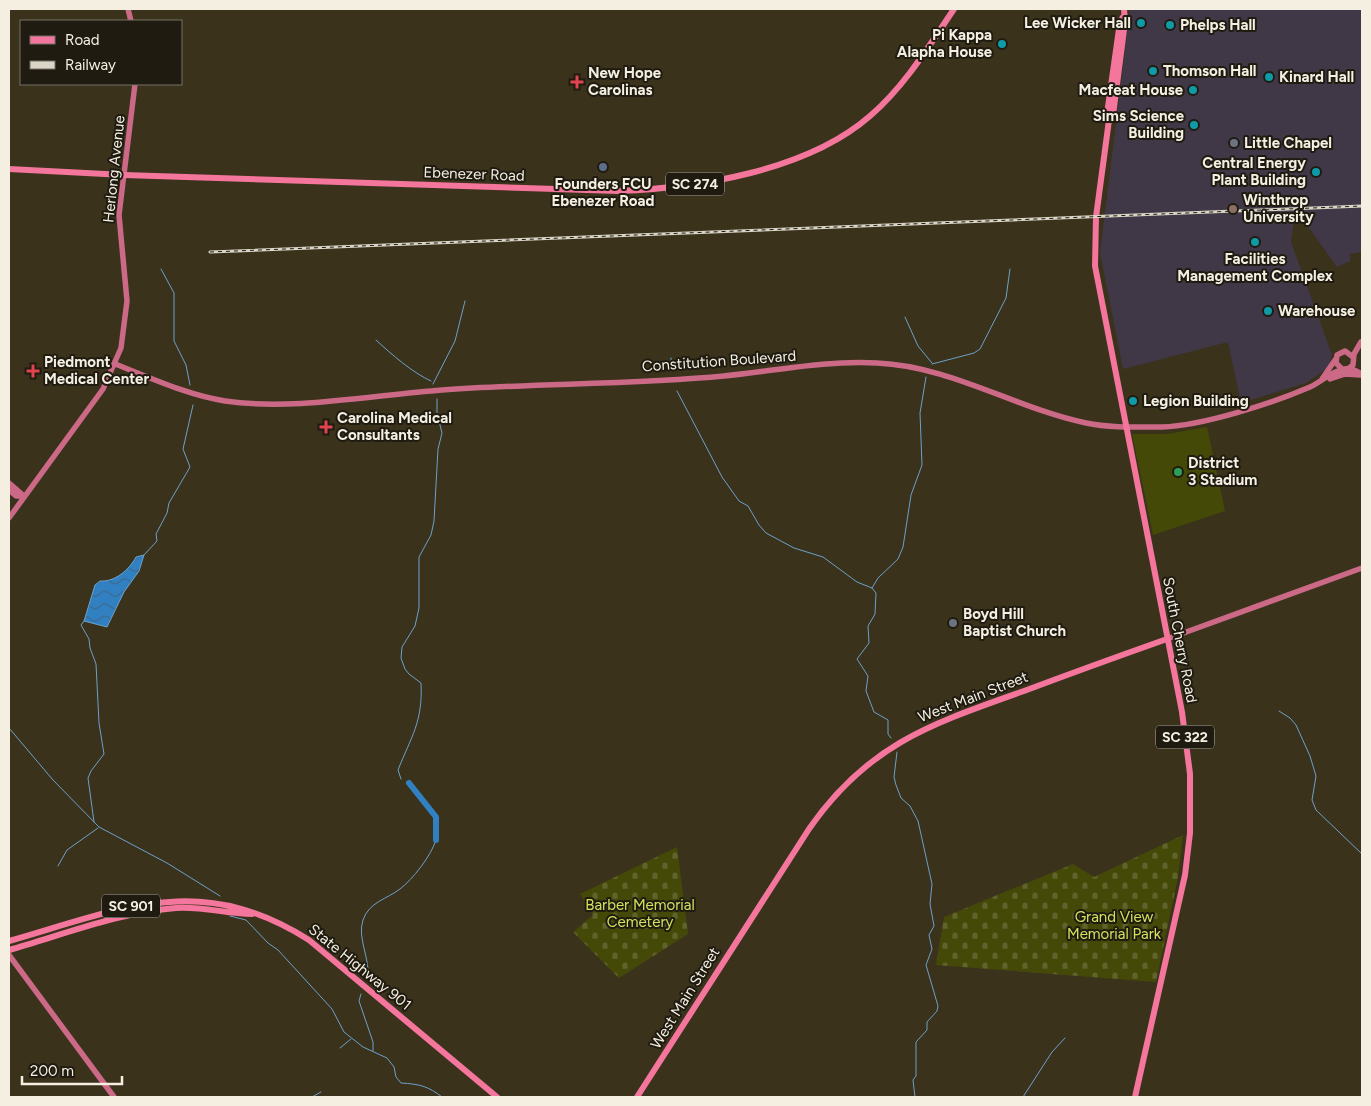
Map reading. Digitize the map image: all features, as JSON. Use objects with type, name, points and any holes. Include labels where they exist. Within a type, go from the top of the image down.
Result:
[{"type":"main road","name":"Ebenezer Road","points":[[9,169],[124,175],[611,190],[677,186],[756,170],[828,145],[868,118],[892,96],[954,9]]},
{"type":"main road","name":"South Cherry Road","points":[[1124,9],[1115,52],[1107,114],[1109,120],[1096,216],[1097,282],[1182,712],[1190,774],[1190,834],[1184,882],[1135,1097]]},
{"type":"main road","name":"West Main Street","points":[[637,1097],[800,842],[826,806],[856,774],[891,748],[943,720],[1167,639]]},
{"type":"main road","name":"State Highway 901","points":[[9,941],[122,908],[152,902],[210,902],[241,907],[289,928],[309,940],[497,1097]]},
{"type":"main road","name":"SC 901","points":[[9,950],[153,910],[209,909],[239,914],[256,914]]},
{"type":"street","name":"Herlong Avenue","points":[[9,518],[95,401],[115,364],[124,336],[127,290],[119,215],[135,85]]},
{"type":"street","name":"Constitution Boulevard","points":[[115,364],[211,398],[238,402],[285,404],[451,389],[720,376],[875,362],[926,370],[1088,424],[1126,427],[1167,427],[1198,422],[1270,401],[1318,383],[1345,369],[1353,360],[1362,341]]},
{"type":"street","name":"Constitution Boulevard","points":[[1318,383],[1340,353],[1348,352],[1362,341]]},
{"type":"street","points":[[1348,352],[1362,373]]},
{"type":"street","points":[[1335,360],[1337,366],[1362,373]]},
{"type":"street","points":[[1318,383],[1345,374],[1362,373]]},
{"type":"street","points":[[9,483],[24,496]]},
{"type":"street","points":[[9,490],[16,496],[24,496]]},
{"type":"street","name":"West Main Street","points":[[1167,639],[1362,568]]},
{"type":"street","points":[[9,955],[114,1097]]},
{"type":"shaded area","name":"Winthrop University","points":[[1130,9],[1362,9],[1362,252],[1350,254],[1350,261],[1337,267],[1304,221],[1294,219],[1291,242],[1332,355],[1328,368],[1306,383],[1241,403],[1228,342],[1123,369],[1100,253]]},
{"type":"green space","name":"District 3 Stadium","points":[[1207,427],[1225,511],[1153,535],[1132,434],[1167,434]]},
{"type":"green space","name":"Grand View Memorial Park","points":[[1183,835],[1178,877],[1156,982],[936,965],[944,917],[1073,864],[1094,877]]},
{"type":"green space","name":"Barber Memorial Cemetery","points":[[677,847],[688,934],[619,978],[573,932],[593,915],[580,894]]},
{"type":"water","points":[[144,555],[139,571],[124,592],[107,627],[84,621],[95,585],[100,581],[111,580],[121,574],[136,557]]},
{"type":"waterway","points":[[161,269],[174,293],[174,341],[186,365],[190,385]]},
{"type":"waterway","points":[[932,364],[974,353],[980,349],[1006,298],[1010,269]]},
{"type":"waterway","points":[[433,384],[455,341],[465,301]]},
{"type":"waterway","points":[[905,317],[918,346],[932,363]]},
{"type":"waterway","points":[[376,340],[395,357],[431,381]]},
{"type":"waterway","points":[[671,358],[671,368]]},
{"type":"waterway","points":[[872,588],[878,578],[898,559],[903,547],[911,495],[922,465],[920,413],[926,377]]},
{"type":"waterway","points":[[677,391],[722,477],[739,501],[748,506],[766,533],[794,548],[823,557],[857,582],[872,588],[876,593],[875,614],[868,626],[869,643],[857,659],[868,676],[866,691],[874,712],[888,720],[888,734],[891,738]]},
{"type":"waterway","points":[[401,779],[398,770],[415,729],[420,708],[421,683],[409,674],[401,658],[402,647],[415,626],[419,608],[419,557],[431,535],[434,521],[438,449],[442,433],[437,413],[437,399]]},
{"type":"waterway","points":[[144,555],[157,541],[156,534],[167,513],[169,503],[190,467],[183,449],[193,405]]},
{"type":"waterway","points":[[84,621],[81,625],[89,639],[96,664],[99,723],[104,754],[88,778],[94,822]]},
{"type":"waterway","points":[[1279,711],[1290,718],[1296,725],[1310,756],[1316,776],[1312,800],[1316,810],[1362,854]]},
{"type":"waterway","points":[[9,728],[53,780],[99,827],[167,863],[220,896]]},
{"type":"waterway","points":[[897,752],[894,777],[896,785],[901,798],[910,806],[918,821],[932,884],[930,904],[934,926],[929,935],[932,949],[926,965],[938,1006],[937,1011],[927,1022],[927,1030],[916,1042],[916,1076],[913,1080],[915,1097]]},
{"type":"waterway","points":[[409,783],[436,817],[436,840]]},
{"type":"waterway","points":[[58,866],[67,850],[98,828]]},
{"type":"waterway","points":[[368,977],[362,941],[363,920],[369,909],[400,889],[421,867],[436,840]]},
{"type":"waterway","points":[[230,916],[246,920],[268,943],[278,950],[332,1009],[344,1032],[363,1047],[387,1058],[394,1067],[396,1077],[401,1083],[423,1086],[442,1097]]},
{"type":"waterway","points":[[361,994],[359,1001],[373,1042],[373,1051]]},
{"type":"waterway","points":[[1023,1097],[1052,1052],[1065,1038]]},
{"type":"waterway","points":[[340,1048],[351,1039]]},
{"type":"waterway","points":[[312,1097],[321,1092]]},
{"type":"railway","points":[[210,252],[1362,206]]},
{"type":"place","name":"Lee Wicker Hall","points":[[1141,23]]},
{"type":"place","name":"Phelps Hall","points":[[1170,25]]},
{"type":"place","name":"Pi Kappa Alapha House","points":[[1002,44]]},
{"type":"place","name":"Thomson Hall","points":[[1153,71]]},
{"type":"place","name":"Kinard Hall","points":[[1269,77]]},
{"type":"place","name":"New Hope Carolinas","points":[[577,82]]},
{"type":"place","name":"Macfeat House","points":[[1193,90]]},
{"type":"place","name":"Sims Science Building","points":[[1194,125]]},
{"type":"place","name":"Little Chapel","points":[[1234,143]]},
{"type":"place","name":"Founders FCU Ebenezer Road","points":[[603,167]]},
{"type":"place","name":"Central Energy Plant Building","points":[[1316,172]]},
{"type":"place","name":"Winthrop University","points":[[1233,209]]},
{"type":"place","name":"Facilities Management Complex","points":[[1255,242]]},
{"type":"place","name":"Warehouse","points":[[1268,311]]},
{"type":"place","name":"Piedmont Medical Center","points":[[33,371]]},
{"type":"place","name":"Legion Building","points":[[1133,401]]},
{"type":"place","name":"Carolina Medical Consultants","points":[[326,427]]},
{"type":"place","name":"District 3 Stadium","points":[[1178,472]]},
{"type":"place","name":"Boyd Hill Baptist Church","points":[[953,623]]}]
